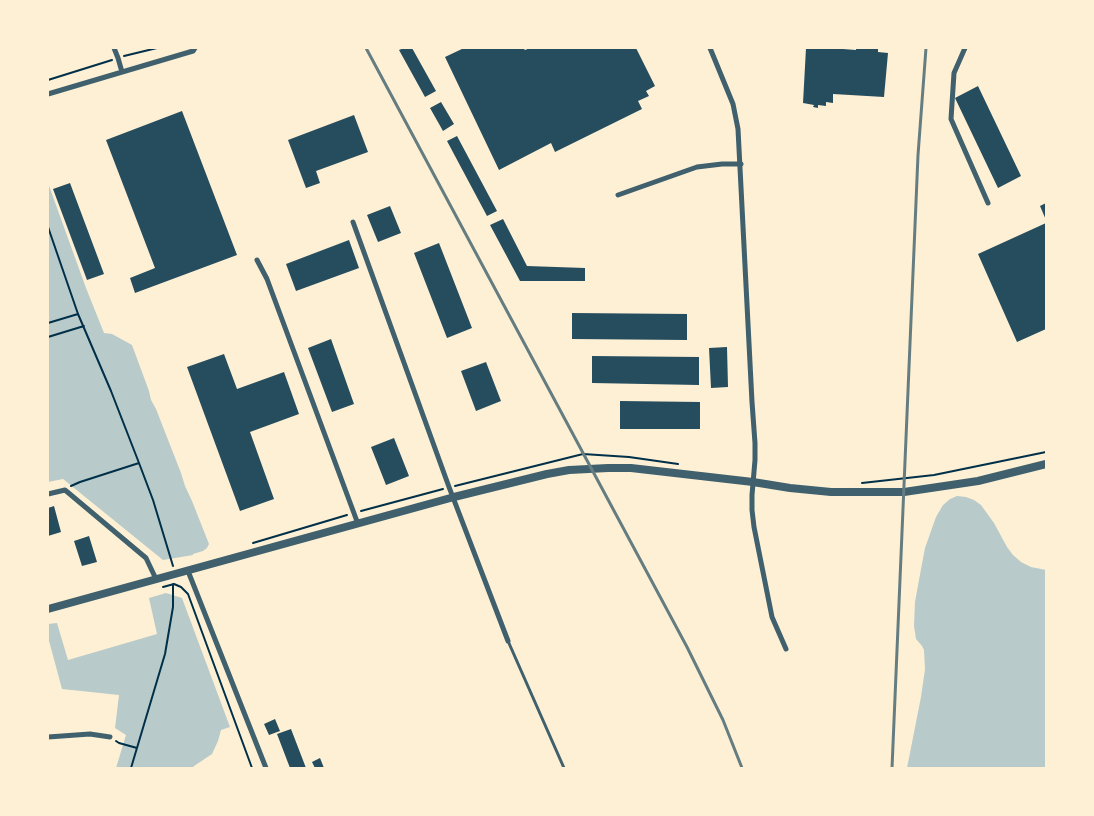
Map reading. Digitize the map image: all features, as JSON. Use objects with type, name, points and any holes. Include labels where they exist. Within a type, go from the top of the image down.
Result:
[{"type":"street","points":[[114,48],[122,72]]},
{"type":"street","points":[[710,48],[732,104],[738,129],[755,443],[752,510],[772,617],[786,649]]},
{"type":"street","points":[[965,48],[954,73],[952,119],[988,203]]},
{"type":"street","points":[[48,94],[194,49]]},
{"type":"street","points":[[618,195],[697,168],[722,164],[741,164]]},
{"type":"street","points":[[353,222],[449,487],[508,641]]},
{"type":"street","points":[[257,260],[267,279],[358,524]]},
{"type":"street","points":[[48,609],[454,497],[569,470],[608,468],[654,470],[831,492],[904,492],[978,481],[1046,464]]},
{"type":"street","points":[[48,494],[65,490],[146,558],[156,579]]},
{"type":"street","points":[[188,571],[266,768]]},
{"type":"street","points":[[48,737],[90,734],[110,737]]},
{"type":"lane","points":[[508,641],[564,768]]},
{"type":"path","points":[[48,80],[156,48]]},
{"type":"path","points":[[48,227],[78,314],[111,391],[153,500],[173,566],[168,567]]},
{"type":"path","points":[[48,323],[78,314]]},
{"type":"path","points":[[48,336],[84,326]]},
{"type":"path","points":[[858,483],[934,475],[1046,452]]},
{"type":"path","points":[[250,544],[449,487],[583,454],[629,457],[677,464]]},
{"type":"path","points":[[65,490],[80,482],[139,463]]},
{"type":"path","points":[[132,768],[165,654],[174,607],[174,584],[181,587],[188,594],[252,768]]},
{"type":"path","points":[[110,737],[119,743],[137,748]]},
{"type":"shaded area","points":[[48,183],[104,333],[112,334],[132,345],[151,400],[209,544],[203,551],[193,555],[163,560],[63,479],[48,482]]},
{"type":"shaded area","points":[[957,496],[974,500],[981,505],[994,523],[1007,547],[1021,562],[1031,567],[1046,570],[1046,768],[907,768],[925,669],[924,650],[916,639],[914,626],[915,602],[921,569],[925,548],[936,517],[943,505]]},
{"type":"shaded area","points":[[166,593],[182,598],[230,727],[221,730],[212,754],[193,768],[116,768],[126,735],[115,728],[119,695],[62,689],[48,637],[48,624],[57,623],[68,660],[157,634],[149,598]]},
{"type":"building","points":[[412,48],[436,91],[425,97],[399,50]]},
{"type":"building","points":[[464,48],[523,48],[525,50],[530,48],[636,48],[655,86],[646,91],[649,96],[638,101],[642,109],[555,152],[551,143],[499,170],[445,57]]},
{"type":"building","points":[[806,48],[856,50],[856,48],[878,48],[878,52],[888,53],[884,97],[833,94],[833,103],[826,102],[826,106],[818,105],[818,108],[813,107],[814,105],[803,103]]},
{"type":"building","points":[[978,86],[1021,176],[998,188],[955,98]]},
{"type":"building","points":[[441,102],[454,124],[443,131],[430,108]]},
{"type":"building","points":[[182,111],[237,255],[135,293],[130,278],[155,268],[106,140]]},
{"type":"building","points":[[354,115],[368,152],[316,171],[320,183],[306,188],[288,140]]},
{"type":"building","points":[[457,136],[497,211],[487,216],[447,141]]},
{"type":"building","points":[[70,183],[104,274],[87,280],[53,189]]},
{"type":"building","points":[[1046,203],[1046,220],[1040,206]]},
{"type":"building","points":[[390,206],[401,233],[378,242],[367,215]]},
{"type":"building","points":[[503,219],[527,266],[585,268],[585,281],[520,281],[490,225]]},
{"type":"building","points":[[1046,223],[1046,329],[1017,342],[978,254]]},
{"type":"building","points":[[349,240],[359,268],[296,291],[286,264]]},
{"type":"building","points":[[439,243],[472,328],[447,338],[414,253]]},
{"type":"building","points":[[572,313],[687,314],[687,340],[572,339]]},
{"type":"building","points":[[331,339],[354,404],[332,412],[308,348]]},
{"type":"building","points":[[727,347],[728,387],[711,388],[709,348]]},
{"type":"building","points":[[224,354],[237,389],[284,372],[299,414],[250,432],[274,499],[240,511],[187,367]]},
{"type":"building","points":[[592,356],[699,357],[699,385],[592,383]]},
{"type":"building","points":[[486,362],[501,401],[476,411],[461,371]]},
{"type":"building","points":[[620,401],[700,402],[700,429],[620,429]]},
{"type":"building","points":[[394,438],[409,476],[386,485],[371,447]]},
{"type":"building","points":[[54,506],[61,532],[48,536],[48,508]]},
{"type":"building","points":[[89,536],[97,562],[82,566],[74,541]]},
{"type":"building","points":[[275,719],[280,731],[269,735],[264,724]]},
{"type":"building","points":[[291,729],[306,768],[290,768],[277,734]]},
{"type":"building","points":[[320,758],[324,768],[315,768],[312,762]]},
{"type":"railway","points":[[366,48],[687,647],[723,720],[742,768]]},
{"type":"railway","points":[[892,768],[918,155],[926,48]]}]
